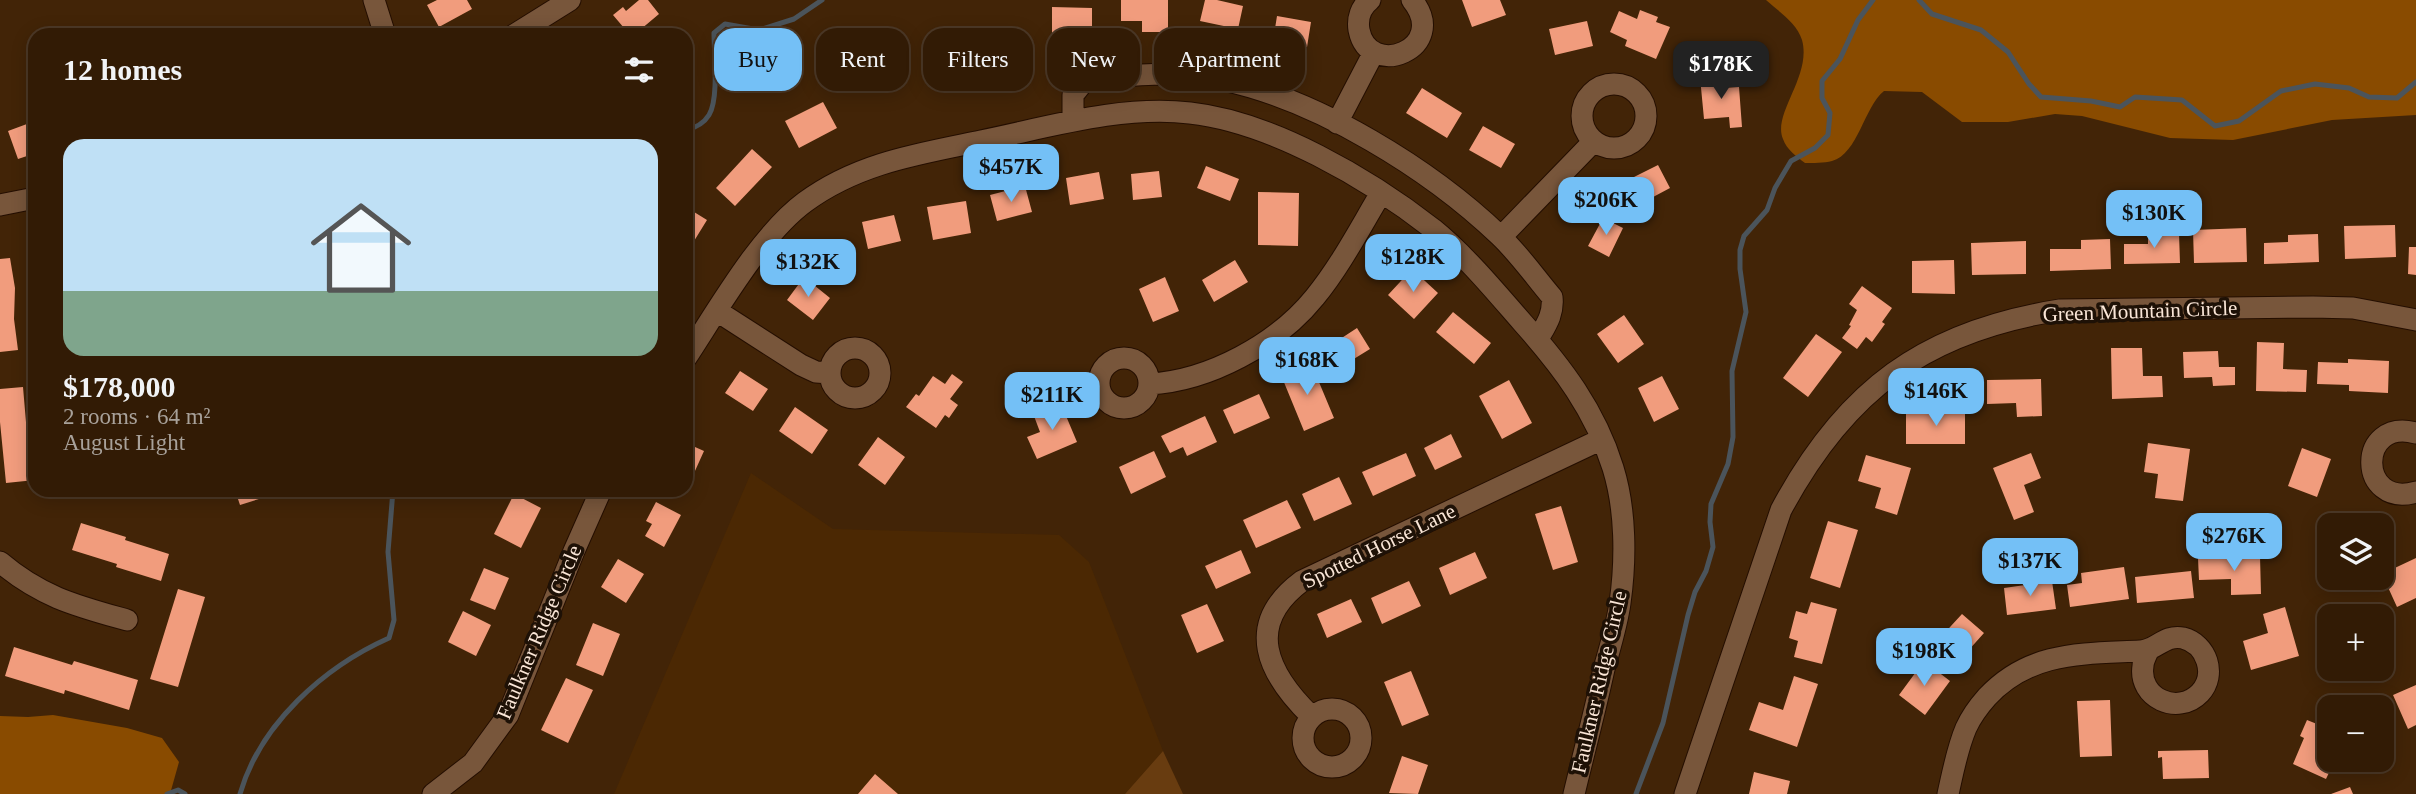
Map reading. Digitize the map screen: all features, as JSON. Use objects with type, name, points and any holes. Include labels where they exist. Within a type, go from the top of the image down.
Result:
[{"type":"street","points":[[374,0],[383,28]]},
{"type":"street","points":[[525,28],[570,0]]},
{"type":"street","points":[[1370,0],[1359,14],[1358,27],[1362,40],[1374,52],[1390,56],[1405,53],[1416,44],[1422,32],[1419,9],[1412,0]]},
{"type":"street","points":[[1337,123],[1374,52]]},
{"type":"street","points":[[1073,121],[1073,95],[1084,80],[1157,74],[1189,75],[1234,83],[1296,103],[1401,159],[1501,237],[1552,297],[1550,318],[1538,340]]},
{"type":"street","name":"Faulkner Ridge Circle","points":[[693,347],[776,228],[803,204],[862,170],[907,156],[1073,121],[1160,111],[1217,117],[1279,136],[1381,193],[1444,240],[1473,267],[1538,340],[1584,400],[1602,439],[1614,469],[1619,498],[1623,531],[1623,569],[1620,606],[1574,794]]},
{"type":"street","points":[[1501,237],[1594,141]]},
{"type":"street","points":[[1149,384],[1188,379],[1226,363],[1290,322],[1314,298],[1335,269],[1381,193]]},
{"type":"street","points":[[0,205],[28,199]]},
{"type":"street","name":"Green Mountain Circle","points":[[1685,794],[1781,510],[1796,483],[1836,426],[1888,376],[1952,338],[1988,325],[2060,310],[2327,307],[2364,309],[2416,320]]},
{"type":"street","points":[[717,311],[802,365],[816,372],[830,373]]},
{"type":"street","points":[[2416,432],[2403,430],[2389,433],[2379,440],[2371,462],[2374,476],[2381,486],[2402,495],[2416,492]]},
{"type":"street","name":"Spotted Horse Lane","points":[[1311,716],[1291,696],[1269,659],[1270,621],[1276,605],[1286,593],[1302,581],[1602,439]]},
{"type":"street","name":"Faulkner Ridge Circle","points":[[433,794],[472,763],[508,715],[598,497]]},
{"type":"street","points":[[0,562],[41,592],[71,604],[127,620]]},
{"type":"street","points":[[1948,794],[1967,725],[1981,704],[2007,680],[2043,661],[2068,655],[2148,651]]},
{"type":"shaded area","points":[[1766,0],[2416,0],[2416,115],[2332,120],[2233,140],[2170,138],[2082,116],[2055,114],[2008,122],[1962,122],[1922,92],[1884,91],[1871,108],[1855,140],[1841,157],[1829,162],[1805,163],[1787,146],[1781,129],[1802,67],[1802,40],[1792,23]]},
{"type":"shaded area","points":[[751,473],[833,529],[1059,535],[1089,562],[1163,751],[1125,794],[614,794]]},
{"type":"shaded area","points":[[53,715],[127,728],[162,738],[179,762],[170,794],[0,794],[0,716]]},
{"type":"shaded area","points":[[1163,751],[1183,794],[1125,794]]},
{"type":"building","points":[[437,0],[467,0],[472,9],[439,27],[427,5]]},
{"type":"building","points":[[639,0],[648,0],[659,14],[642,28],[624,28],[613,15],[623,7],[626,11]]},
{"type":"building","points":[[1121,0],[1168,0],[1168,28],[1154,28],[1154,32],[1142,32],[1142,21],[1121,21]]},
{"type":"building","points":[[1205,0],[1243,6],[1238,28],[1200,21]]},
{"type":"building","points":[[1462,0],[1500,0],[1506,15],[1472,27]]},
{"type":"building","points":[[1052,7],[1092,8],[1092,28],[1052,28]]},
{"type":"building","points":[[1640,10],[1658,17],[1656,22],[1670,27],[1656,59],[1625,46],[1627,40],[1610,32],[1619,11],[1637,19]]},
{"type":"building","points":[[1277,16],[1311,22],[1307,47],[1305,28],[1275,28]]},
{"type":"building","points":[[1587,21],[1593,46],[1555,55],[1549,29]]},
{"type":"building","points":[[1723,75],[1724,88],[1739,87],[1742,127],[1730,128],[1729,117],[1704,119],[1700,77]]},
{"type":"building","points":[[1422,88],[1462,113],[1447,138],[1406,113]]},
{"type":"building","points":[[823,102],[837,128],[799,148],[785,121]]},
{"type":"building","points":[[28,124],[28,156],[18,159],[8,131]]},
{"type":"building","points":[[1483,126],[1515,144],[1501,168],[1469,150]]},
{"type":"building","points":[[752,149],[772,167],[735,206],[716,188]]},
{"type":"building","points":[[1658,165],[1670,188],[1640,204],[1628,180]]},
{"type":"building","points":[[1206,166],[1239,179],[1230,201],[1197,188]]},
{"type":"building","points":[[1159,171],[1162,197],[1133,200],[1131,174]]},
{"type":"building","points":[[1099,172],[1104,199],[1070,205],[1066,178]]},
{"type":"building","points":[[1025,186],[1032,212],[997,221],[990,195]]},
{"type":"building","points":[[1258,192],[1299,193],[1298,246],[1258,245]]},
{"type":"building","points":[[966,201],[971,233],[933,240],[927,207]]},
{"type":"building","points":[[693,211],[707,220],[693,243]]},
{"type":"building","points":[[894,215],[901,241],[868,249],[862,222]]},
{"type":"building","points":[[1603,218],[1623,228],[1609,257],[1588,246]]},
{"type":"building","points":[[2395,225],[2396,257],[2345,259],[2344,226]]},
{"type":"building","points":[[2246,228],[2247,262],[2194,263],[2193,230]]},
{"type":"building","points":[[2179,233],[2180,263],[2124,264],[2124,244],[2148,244],[2148,234]]},
{"type":"building","points":[[2318,234],[2319,262],[2264,264],[2264,243],[2288,242],[2288,235]]},
{"type":"building","points":[[2110,239],[2111,269],[2050,271],[2050,249],[2081,249],[2081,240]]},
{"type":"building","points":[[2026,241],[2026,274],[1972,275],[1971,243]]},
{"type":"building","points":[[2409,247],[2416,247],[2416,275],[2408,274]]},
{"type":"building","points":[[10,258],[15,288],[14,319],[18,350],[0,352],[0,259]]},
{"type":"building","points":[[1235,260],[1248,282],[1214,302],[1202,280]]},
{"type":"building","points":[[1954,260],[1955,294],[1912,293],[1912,261]]},
{"type":"building","points":[[1412,269],[1438,293],[1414,319],[1388,295]]},
{"type":"building","points":[[804,277],[830,298],[813,320],[787,300]]},
{"type":"building","points":[[1165,277],[1179,311],[1153,322],[1139,289]]},
{"type":"building","points":[[1862,286],[1892,308],[1872,342],[1866,337],[1857,349],[1842,338],[1851,326],[1849,325],[1857,310],[1849,304]]},
{"type":"building","points":[[1453,312],[1491,343],[1474,364],[1436,332]]},
{"type":"building","points":[[1624,315],[1644,344],[1618,363],[1597,334]]},
{"type":"building","points":[[1357,328],[1370,349],[1344,365],[1331,345]]},
{"type":"building","points":[[1816,334],[1842,352],[1808,397],[1783,378]]},
{"type":"building","points":[[2257,342],[2284,343],[2283,369],[2307,370],[2306,392],[2256,391]]},
{"type":"building","points":[[2111,348],[2142,348],[2143,376],[2162,376],[2163,397],[2112,399]]},
{"type":"building","points":[[2218,351],[2219,367],[2235,367],[2235,385],[2213,386],[2212,377],[2184,378],[2183,352]]},
{"type":"building","points":[[2348,359],[2389,361],[2388,393],[2349,391],[2349,385],[2317,384],[2318,362],[2348,363]]},
{"type":"building","points":[[1311,363],[1334,418],[1304,431],[1281,375]]},
{"type":"building","points":[[740,371],[768,389],[753,411],[725,393]]},
{"type":"building","points":[[952,374],[963,382],[950,399],[958,405],[949,418],[945,415],[936,428],[906,407],[916,394],[919,396],[933,376],[945,384]]},
{"type":"building","points":[[1662,376],[1679,409],[1654,422],[1638,388]]},
{"type":"building","points":[[2041,379],[2042,416],[2017,417],[2016,403],[1987,404],[1987,380]]},
{"type":"building","points":[[1509,380],[1532,423],[1502,439],[1479,396]]},
{"type":"building","points":[[23,387],[28,434],[28,481],[6,483],[0,422],[0,389]]},
{"type":"building","points":[[1259,394],[1270,418],[1234,434],[1223,410]]},
{"type":"building","points":[[1061,404],[1077,442],[1037,459],[1027,437],[1040,432],[1034,416]]},
{"type":"building","points":[[795,407],[828,430],[812,454],[779,431]]},
{"type":"building","points":[[1906,413],[1965,413],[1965,444],[1906,444]]},
{"type":"building","points":[[1205,416],[1217,442],[1187,456],[1183,447],[1170,453],[1161,436]]},
{"type":"building","points":[[1451,434],[1462,457],[1435,470],[1424,448]]},
{"type":"building","points":[[878,437],[905,457],[885,485],[858,465]]},
{"type":"building","points":[[2148,443],[2190,449],[2183,501],[2155,498],[2158,474],[2144,472]]},
{"type":"building","points":[[693,446],[704,451],[693,475]]},
{"type":"building","points":[[2302,448],[2331,459],[2317,497],[2288,486]]},
{"type":"building","points":[[1154,451],[1166,477],[1131,494],[1119,467]]},
{"type":"building","points":[[1406,453],[1416,476],[1373,496],[1362,472]]},
{"type":"building","points":[[2031,453],[2041,478],[2024,485],[2034,512],[2014,520],[1993,468]]},
{"type":"building","points":[[1866,455],[1911,468],[1897,515],[1875,508],[1881,488],[1858,481]]},
{"type":"building","points":[[1339,477],[1352,504],[1314,521],[1302,494]]},
{"type":"building","points":[[237,497],[265,497],[240,505]]},
{"type":"building","points":[[512,497],[520,497],[541,508],[521,548],[494,534]]},
{"type":"building","points":[[1287,500],[1301,528],[1256,548],[1243,520]]},
{"type":"building","points":[[656,502],[681,515],[664,547],[645,536],[652,524],[646,521]]},
{"type":"building","points":[[1561,506],[1578,562],[1553,570],[1535,514]]},
{"type":"building","points":[[1828,521],[1858,530],[1840,588],[1810,578]]},
{"type":"building","points":[[81,523],[169,554],[161,581],[72,550]]},
{"type":"building","points":[[1241,550],[1251,573],[1216,589],[1205,566]]},
{"type":"building","points":[[1475,552],[1487,578],[1450,595],[1439,568]]},
{"type":"building","points":[[2260,556],[2261,594],[2231,595],[2231,579],[2199,580],[2198,558]]},
{"type":"building","points":[[2416,558],[2416,598],[2397,607],[2389,590],[2394,590],[2394,568]]},
{"type":"building","points":[[618,559],[644,574],[626,603],[601,587]]},
{"type":"building","points":[[2124,567],[2129,599],[2070,607],[2067,585],[2082,583],[2081,573]]},
{"type":"building","points":[[484,568],[509,578],[495,610],[470,600]]},
{"type":"building","points":[[2191,571],[2194,598],[2137,603],[2135,577]]},
{"type":"building","points":[[1409,581],[1421,606],[1382,624],[1371,598]]},
{"type":"building","points":[[2052,581],[2056,609],[2007,615],[2004,588]]},
{"type":"building","points":[[178,589],[205,597],[178,687],[150,679]]},
{"type":"building","points":[[1351,599],[1362,622],[1327,638],[1317,614]]},
{"type":"building","points":[[1811,602],[1837,609],[1822,664],[1794,657],[1798,641],[1789,638],[1796,611],[1807,614]]},
{"type":"building","points":[[1207,604],[1224,641],[1197,653],[1181,615]]},
{"type":"building","points":[[2285,607],[2299,656],[2251,670],[2243,641],[2268,633],[2263,614]]},
{"type":"building","points":[[463,611],[491,625],[476,656],[448,642]]},
{"type":"building","points":[[1962,614],[1984,633],[1950,671],[1928,651]]},
{"type":"building","points":[[593,623],[620,634],[603,676],[576,665]]},
{"type":"building","points":[[14,647],[72,665],[74,661],[138,680],[129,710],[65,690],[64,694],[5,676]]},
{"type":"building","points":[[1924,661],[1950,681],[1925,715],[1899,695]]},
{"type":"building","points":[[1411,671],[1429,715],[1402,726],[1384,682]]},
{"type":"building","points":[[1794,676],[1818,684],[1797,747],[1749,730],[1759,702],[1783,710]]},
{"type":"building","points":[[566,678],[593,690],[568,743],[541,730]]},
{"type":"building","points":[[2416,685],[2416,725],[2408,729],[2393,695]]},
{"type":"building","points":[[2110,700],[2112,756],[2080,757],[2077,701]]},
{"type":"building","points":[[2307,720],[2317,724],[2317,772],[2329,772],[2326,779],[2293,764],[2304,738],[2300,736]]},
{"type":"building","points":[[2208,750],[2209,778],[2163,779],[2162,757],[2158,758],[2158,751]]},
{"type":"building","points":[[1402,756],[1428,765],[1418,794],[1389,793]]},
{"type":"building","points":[[1754,772],[1790,781],[1787,794],[1749,794]]},
{"type":"building","points":[[875,774],[898,794],[858,794]]},
{"type":"building","points":[[2350,787],[2353,794],[2331,794]]},
{"type":"waterway","points":[[693,127],[702,123],[712,108],[715,87],[714,33],[725,24],[759,30],[794,19],[822,0]]},
{"type":"waterway","points":[[1636,794],[1663,723],[1688,615],[1713,547],[1711,504],[1728,464],[1733,437],[1732,371],[1746,312],[1740,269],[1740,250],[1744,236],[1767,210],[1775,188],[1791,161],[1815,148],[1828,135],[1830,113],[1822,98],[1822,81],[1840,59],[1858,20],[1873,0]]},
{"type":"waterway","points":[[1919,0],[1932,14],[1981,30],[2008,52],[2041,97],[2091,101],[2120,107],[2135,97],[2182,100],[2215,126],[2239,121],[2281,91],[2315,84],[2349,88],[2369,97],[2397,98],[2416,82]]},
{"type":"waterway","points":[[240,794],[249,768],[263,744],[298,701],[341,665],[389,638],[394,620],[388,552],[392,497]]},
{"type":"waterway","points":[[167,794],[178,790],[185,794]]}]
